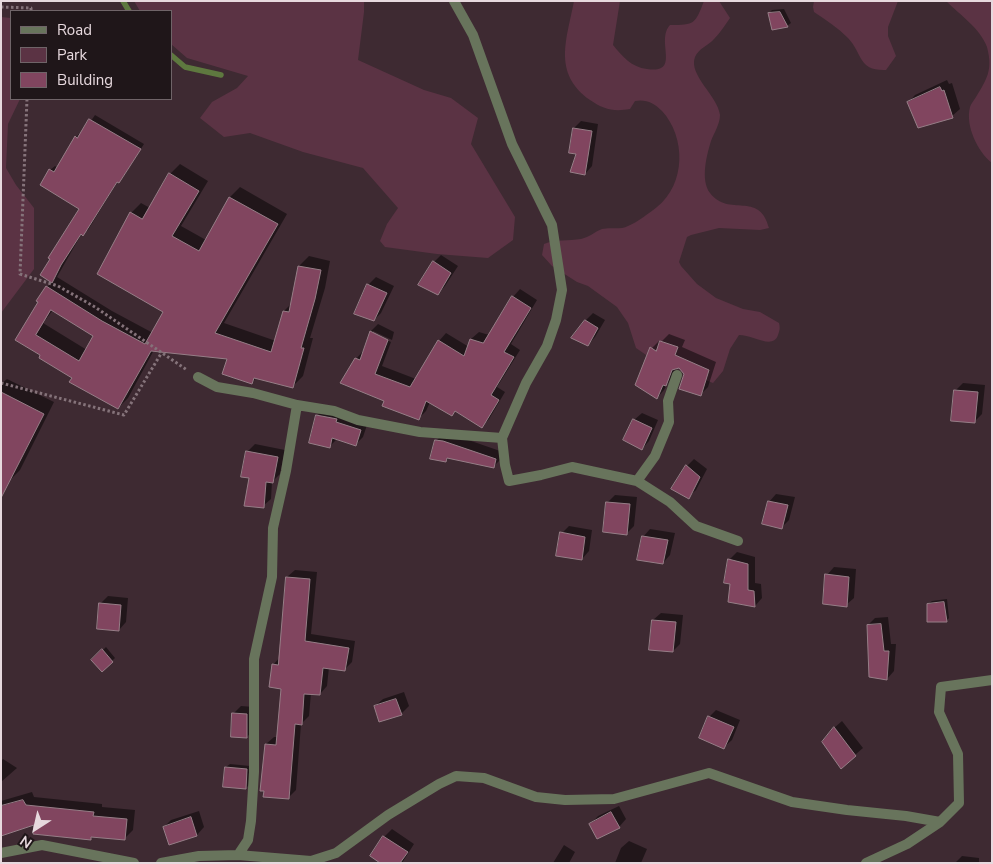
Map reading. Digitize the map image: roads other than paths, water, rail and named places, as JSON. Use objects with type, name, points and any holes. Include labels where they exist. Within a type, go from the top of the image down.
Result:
[{"type":"street","points":[[454,1],[473,35],[512,144],[552,225],[562,290],[556,320],[546,346],[526,383],[502,438],[504,465],[509,481],[572,467],[636,481],[670,502],[696,526],[738,541]]},
{"type":"street","points":[[636,481],[654,456],[669,422],[668,400],[677,375]]},
{"type":"street","points":[[198,377],[217,387],[253,393],[297,405],[334,411],[358,420],[420,432],[502,438]]},
{"type":"street","points":[[238,855],[248,840],[251,821],[254,772],[254,659],[272,577],[273,528],[286,470],[297,405]]},
{"type":"street","points":[[866,863],[907,844],[940,822],[959,803],[958,754],[938,712],[940,687],[992,680]]},
{"type":"street","points":[[161,863],[199,856],[238,855],[310,861],[336,853],[388,816],[439,784],[456,776],[484,778],[536,797],[565,800],[614,799],[710,773],[792,802],[940,822]]},
{"type":"street","points":[[1,853],[42,845],[134,863]]},
{"type":"waterway","points":[[123,1],[128,10]]},
{"type":"waterway","points":[[172,56],[185,67],[221,75]]}]
